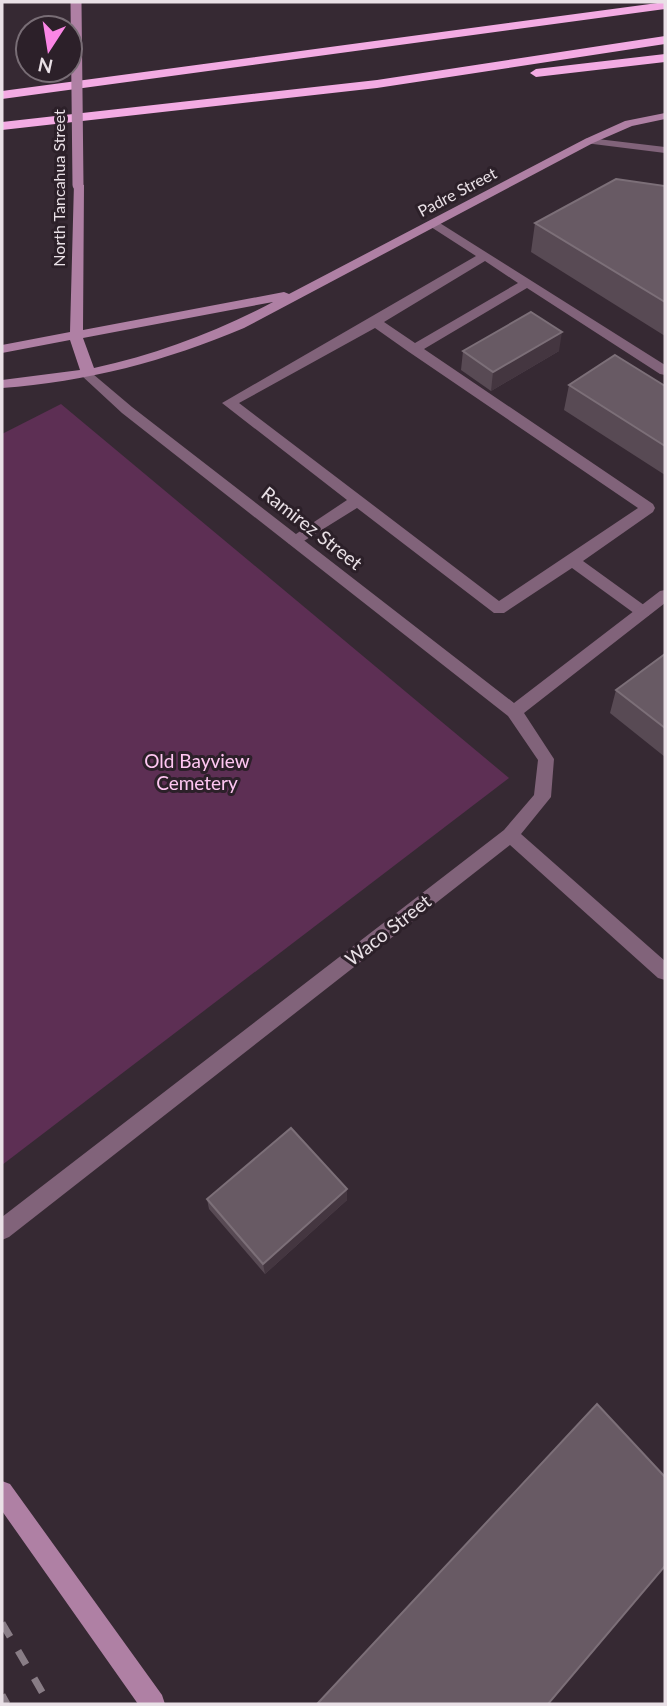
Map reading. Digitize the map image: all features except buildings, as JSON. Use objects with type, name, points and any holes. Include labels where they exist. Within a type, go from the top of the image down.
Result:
[{"type":"highway","points":[[321,52],[597,2]]},
{"type":"highway","points":[[2,95],[665,5]]},
{"type":"highway","points":[[2,126],[377,84],[665,40]]},
{"type":"highway","points":[[377,84],[512,75],[665,58]]},
{"type":"main road","name":"North Tancahua Street","points":[[76,2],[76,337],[87,373]]},
{"type":"main road","name":"Padre Street","points":[[2,384],[131,366],[187,348],[239,325],[589,141],[629,123],[665,116]]},
{"type":"main road","name":"Padre Street","points":[[2,349],[301,293]]},
{"type":"main road","points":[[2,1492],[153,1704]]},
{"type":"street","points":[[589,141],[665,150]]},
{"type":"street","points":[[435,224],[665,371]]},
{"type":"street","points":[[375,322],[648,509],[499,610],[229,403],[375,322],[485,256]]},
{"type":"street","points":[[414,349],[527,283]]},
{"type":"street","name":"Ramirez Street","points":[[87,373],[127,410],[514,712]]},
{"type":"street","points":[[294,540],[357,501]]},
{"type":"street","points":[[572,561],[643,612]]},
{"type":"street","points":[[514,712],[665,596]]},
{"type":"street","name":"Waco Street","points":[[2,1230],[510,835],[542,797],[546,759],[514,712]]},
{"type":"street","points":[[510,835],[665,972]]},
{"type":"green space","name":"Old Bayview Cemetery","points":[[61,404],[509,778],[2,1165],[2,434]]},
{"type":"railway","points":[[2,1623],[49,1704]]},
{"type":"railway","points":[[2,1695],[7,1704]]}]
